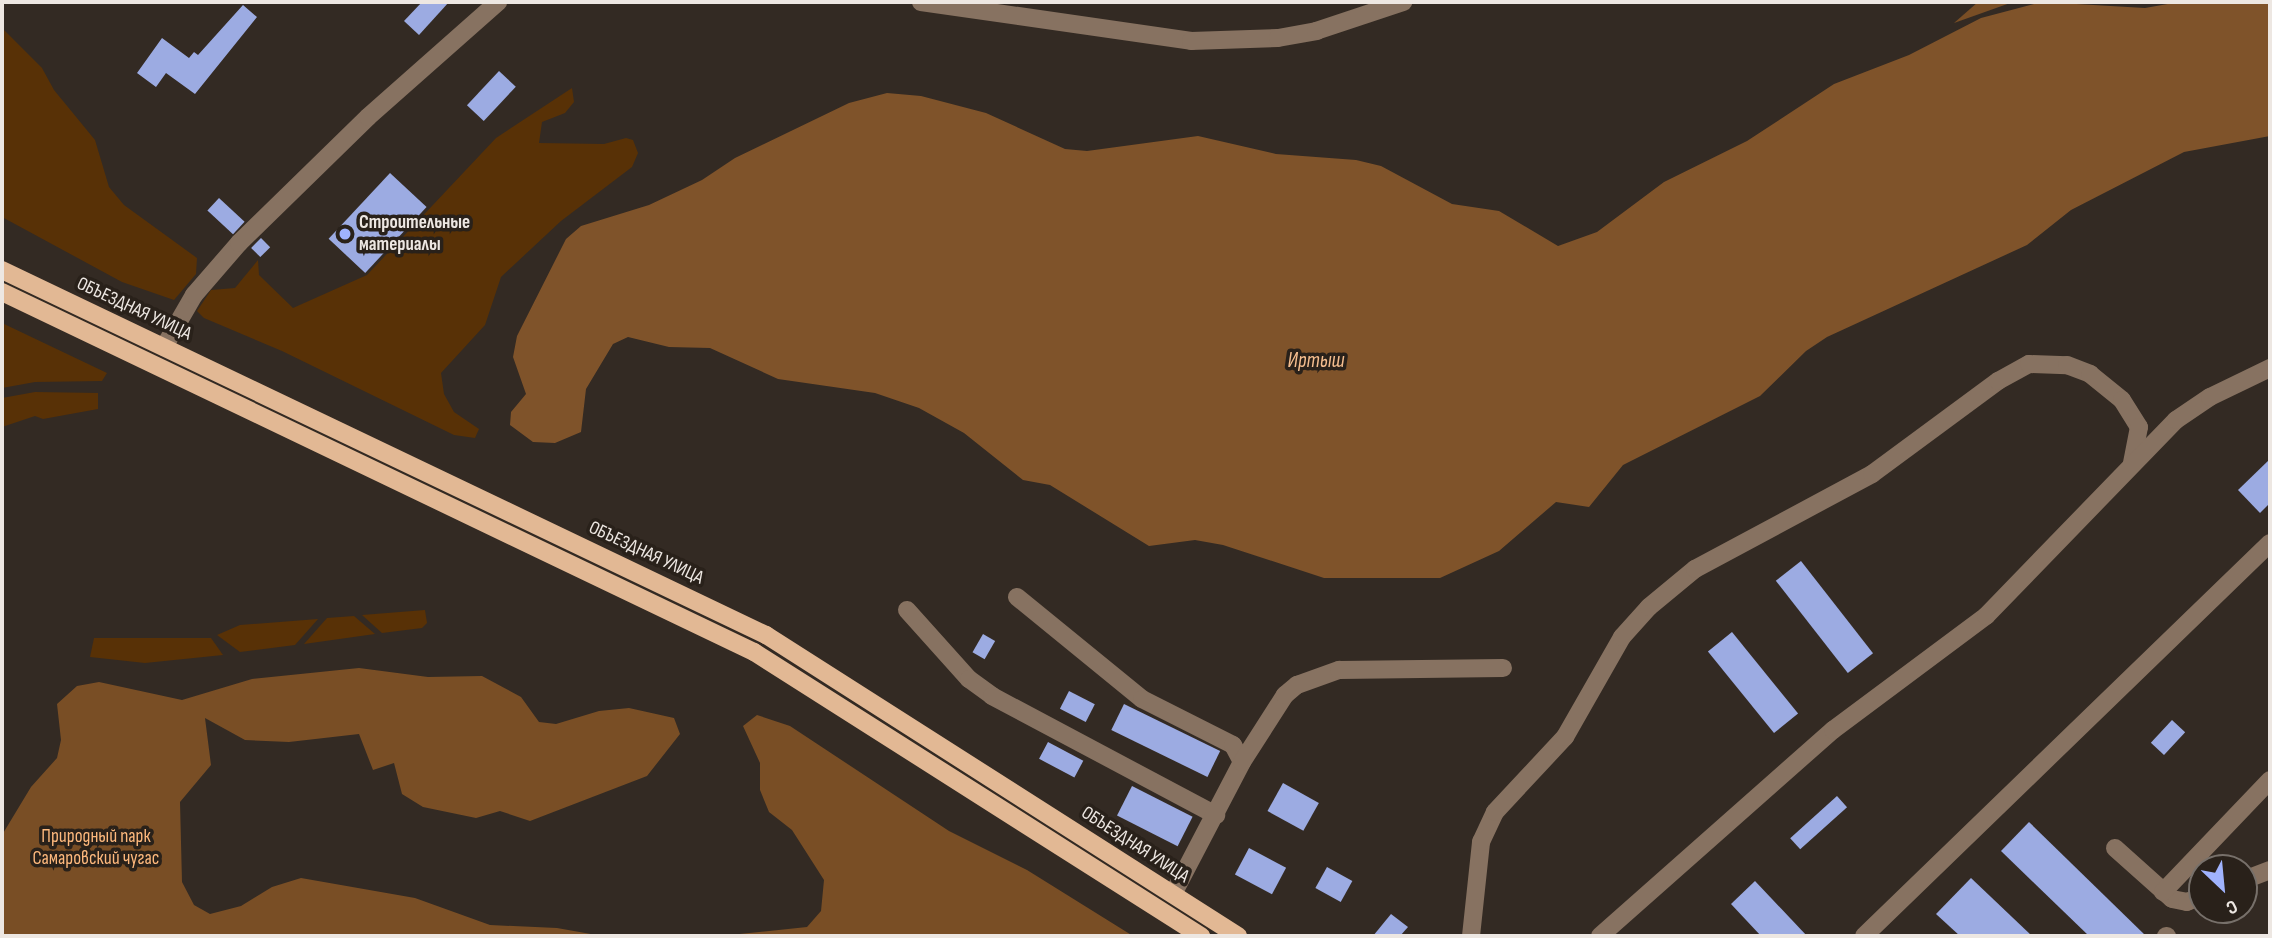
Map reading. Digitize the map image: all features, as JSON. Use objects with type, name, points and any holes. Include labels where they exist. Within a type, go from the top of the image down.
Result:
[{"type":"main road","name":"ОБЪЕЗДНАЯ УЛИЦА","points":[[2,270],[766,635],[1238,936]]},
{"type":"main road","name":"ОБЪЕЗДНАЯ УЛИЦА","points":[[2,292],[754,652],[1201,936]]},
{"type":"main road","points":[[1163,911],[1173,894]]},
{"type":"lane","points":[[164,347],[194,295],[239,243],[368,117],[498,2]]},
{"type":"lane","points":[[485,16],[515,2]]},
{"type":"lane","points":[[920,2],[1203,41],[1278,38],[1316,31],[1403,2]]},
{"type":"lane","points":[[1471,936],[1480,842],[1490,819],[1565,737],[1622,637],[1649,607],[1695,569],[1872,474],[1998,381],[2029,363],[2067,365],[2098,379],[2122,400],[2138,427],[2132,463]]},
{"type":"lane","points":[[1600,936],[1815,745],[1986,616],[2132,463],[2188,412],[2270,368]]},
{"type":"lane","points":[[1864,936],[2270,543]]},
{"type":"lane","points":[[1017,597],[1142,699],[1233,745],[1242,762]]},
{"type":"lane","points":[[907,610],[969,679],[992,696],[1216,815]]},
{"type":"lane","points":[[1173,894],[1242,762],[1285,695],[1315,677],[1339,670],[1503,668]]},
{"type":"lane","points":[[2163,892],[2270,780]]},
{"type":"lane","points":[[2115,848],[2163,892],[2188,902]]},
{"type":"shaded area","points":[[2,28],[42,68],[54,90],[95,140],[109,187],[124,205],[197,258],[196,274],[174,300],[122,282],[2,217]]},
{"type":"shaded area","points":[[572,88],[574,102],[565,113],[542,122],[539,143],[604,144],[626,138],[633,140],[638,153],[632,167],[561,221],[501,277],[485,325],[441,373],[444,394],[454,412],[479,429],[475,438],[454,435],[282,351],[204,318],[197,311],[211,290],[235,288],[258,260],[259,275],[293,308],[367,275],[496,138]]},
{"type":"shaded area","points":[[2,323],[107,373],[102,381],[35,382],[2,388]]},
{"type":"shaded area","points":[[35,392],[98,393],[98,409],[43,419],[35,416],[2,427],[2,398]]},
{"type":"shaded area","points":[[425,610],[427,623],[422,628],[382,633],[362,615]]},
{"type":"shaded area","points":[[354,616],[375,634],[304,644],[327,618]]},
{"type":"shaded area","points":[[318,619],[295,645],[240,652],[217,635],[240,625]]},
{"type":"shaded area","points":[[94,638],[211,638],[223,655],[145,663],[90,657]]},
{"type":"green space","points":[[1978,2],[2013,2],[1954,23]]},
{"type":"green space","name":"Природный парк Самаровский чугас","points":[[359,668],[428,677],[482,676],[521,697],[539,722],[556,724],[599,711],[629,708],[674,718],[680,734],[647,776],[530,821],[500,811],[476,818],[423,807],[402,794],[394,763],[373,770],[359,734],[289,742],[245,740],[205,718],[211,765],[180,802],[182,882],[194,905],[210,914],[241,906],[272,887],[301,878],[415,898],[490,925],[557,928],[602,936],[2,936],[2,835],[31,787],[57,758],[61,740],[57,704],[77,686],[99,682],[182,700],[252,679]]},
{"type":"green space","points":[[757,715],[790,726],[949,831],[1027,870],[1133,936],[720,936],[807,927],[821,911],[824,880],[792,830],[769,812],[760,790],[760,763],[743,726]]},
{"type":"water","name":"Иртыш","points":[[2042,2],[2145,8],[2179,2],[2270,2],[2270,136],[2184,152],[2071,210],[2027,245],[1827,337],[1806,351],[1760,396],[1623,465],[1589,507],[1556,502],[1499,551],[1440,578],[1324,578],[1223,545],[1195,540],[1149,546],[1050,485],[1023,480],[964,433],[919,408],[875,393],[778,379],[710,348],[669,347],[628,337],[613,344],[586,389],[581,432],[555,443],[533,442],[510,425],[511,412],[526,394],[513,357],[517,336],[566,239],[581,226],[649,205],[702,180],[735,158],[849,103],[887,93],[921,96],[986,113],[1065,149],[1087,151],[1198,136],[1276,154],[1356,160],[1381,166],[1452,204],[1499,211],[1558,246],[1597,232],[1664,182],[1747,141],[1834,84],[1909,55],[1981,18]]},
{"type":"building","points":[[422,2],[449,2],[419,35],[404,21]]},
{"type":"building","points":[[243,5],[257,17],[195,94],[166,73],[156,87],[137,73],[162,38],[189,58],[194,52],[198,55]]},
{"type":"building","points":[[499,71],[516,87],[484,121],[467,105]]},
{"type":"building","points":[[390,173],[427,207],[365,273],[329,239]]},
{"type":"building","points":[[219,198],[245,222],[233,234],[207,210]]},
{"type":"building","points":[[261,238],[270,247],[260,257],[251,248]]},
{"type":"building","points":[[2270,459],[2270,503],[2260,513],[2238,490]]},
{"type":"building","points":[[1801,561],[1873,653],[1848,673],[1776,581]]},
{"type":"building","points":[[1732,632],[1798,714],[1774,733],[1708,652]]},
{"type":"building","points":[[983,634],[995,641],[985,659],[972,652]]},
{"type":"building","points":[[1069,691],[1095,704],[1086,722],[1060,709]]},
{"type":"building","points":[[1124,704],[1220,751],[1207,777],[1111,730]]},
{"type":"building","points":[[2172,720],[2185,732],[2164,755],[2151,743]]},
{"type":"building","points":[[1048,742],[1083,761],[1074,778],[1039,759]]},
{"type":"building","points":[[1283,783],[1319,803],[1303,831],[1267,811]]},
{"type":"building","points":[[1132,786],[1193,817],[1178,846],[1117,815]]},
{"type":"building","points":[[1837,796],[1847,807],[1800,849],[1790,838]]},
{"type":"building","points":[[2029,822],[2146,936],[2089,936],[2001,851]]},
{"type":"building","points":[[1249,848],[1286,868],[1272,894],[1235,874]]},
{"type":"building","points":[[1327,867],[1352,881],[1341,902],[1315,888]]},
{"type":"building","points":[[1971,878],[2032,936],[1960,936],[1936,914]]},
{"type":"building","points":[[1755,881],[1807,936],[1761,936],[1731,904]]},
{"type":"building","points":[[1391,914],[1408,927],[1400,936],[1373,936]]},
{"type":"place","name":"Строительные материалы","points":[[345,234]]}]
